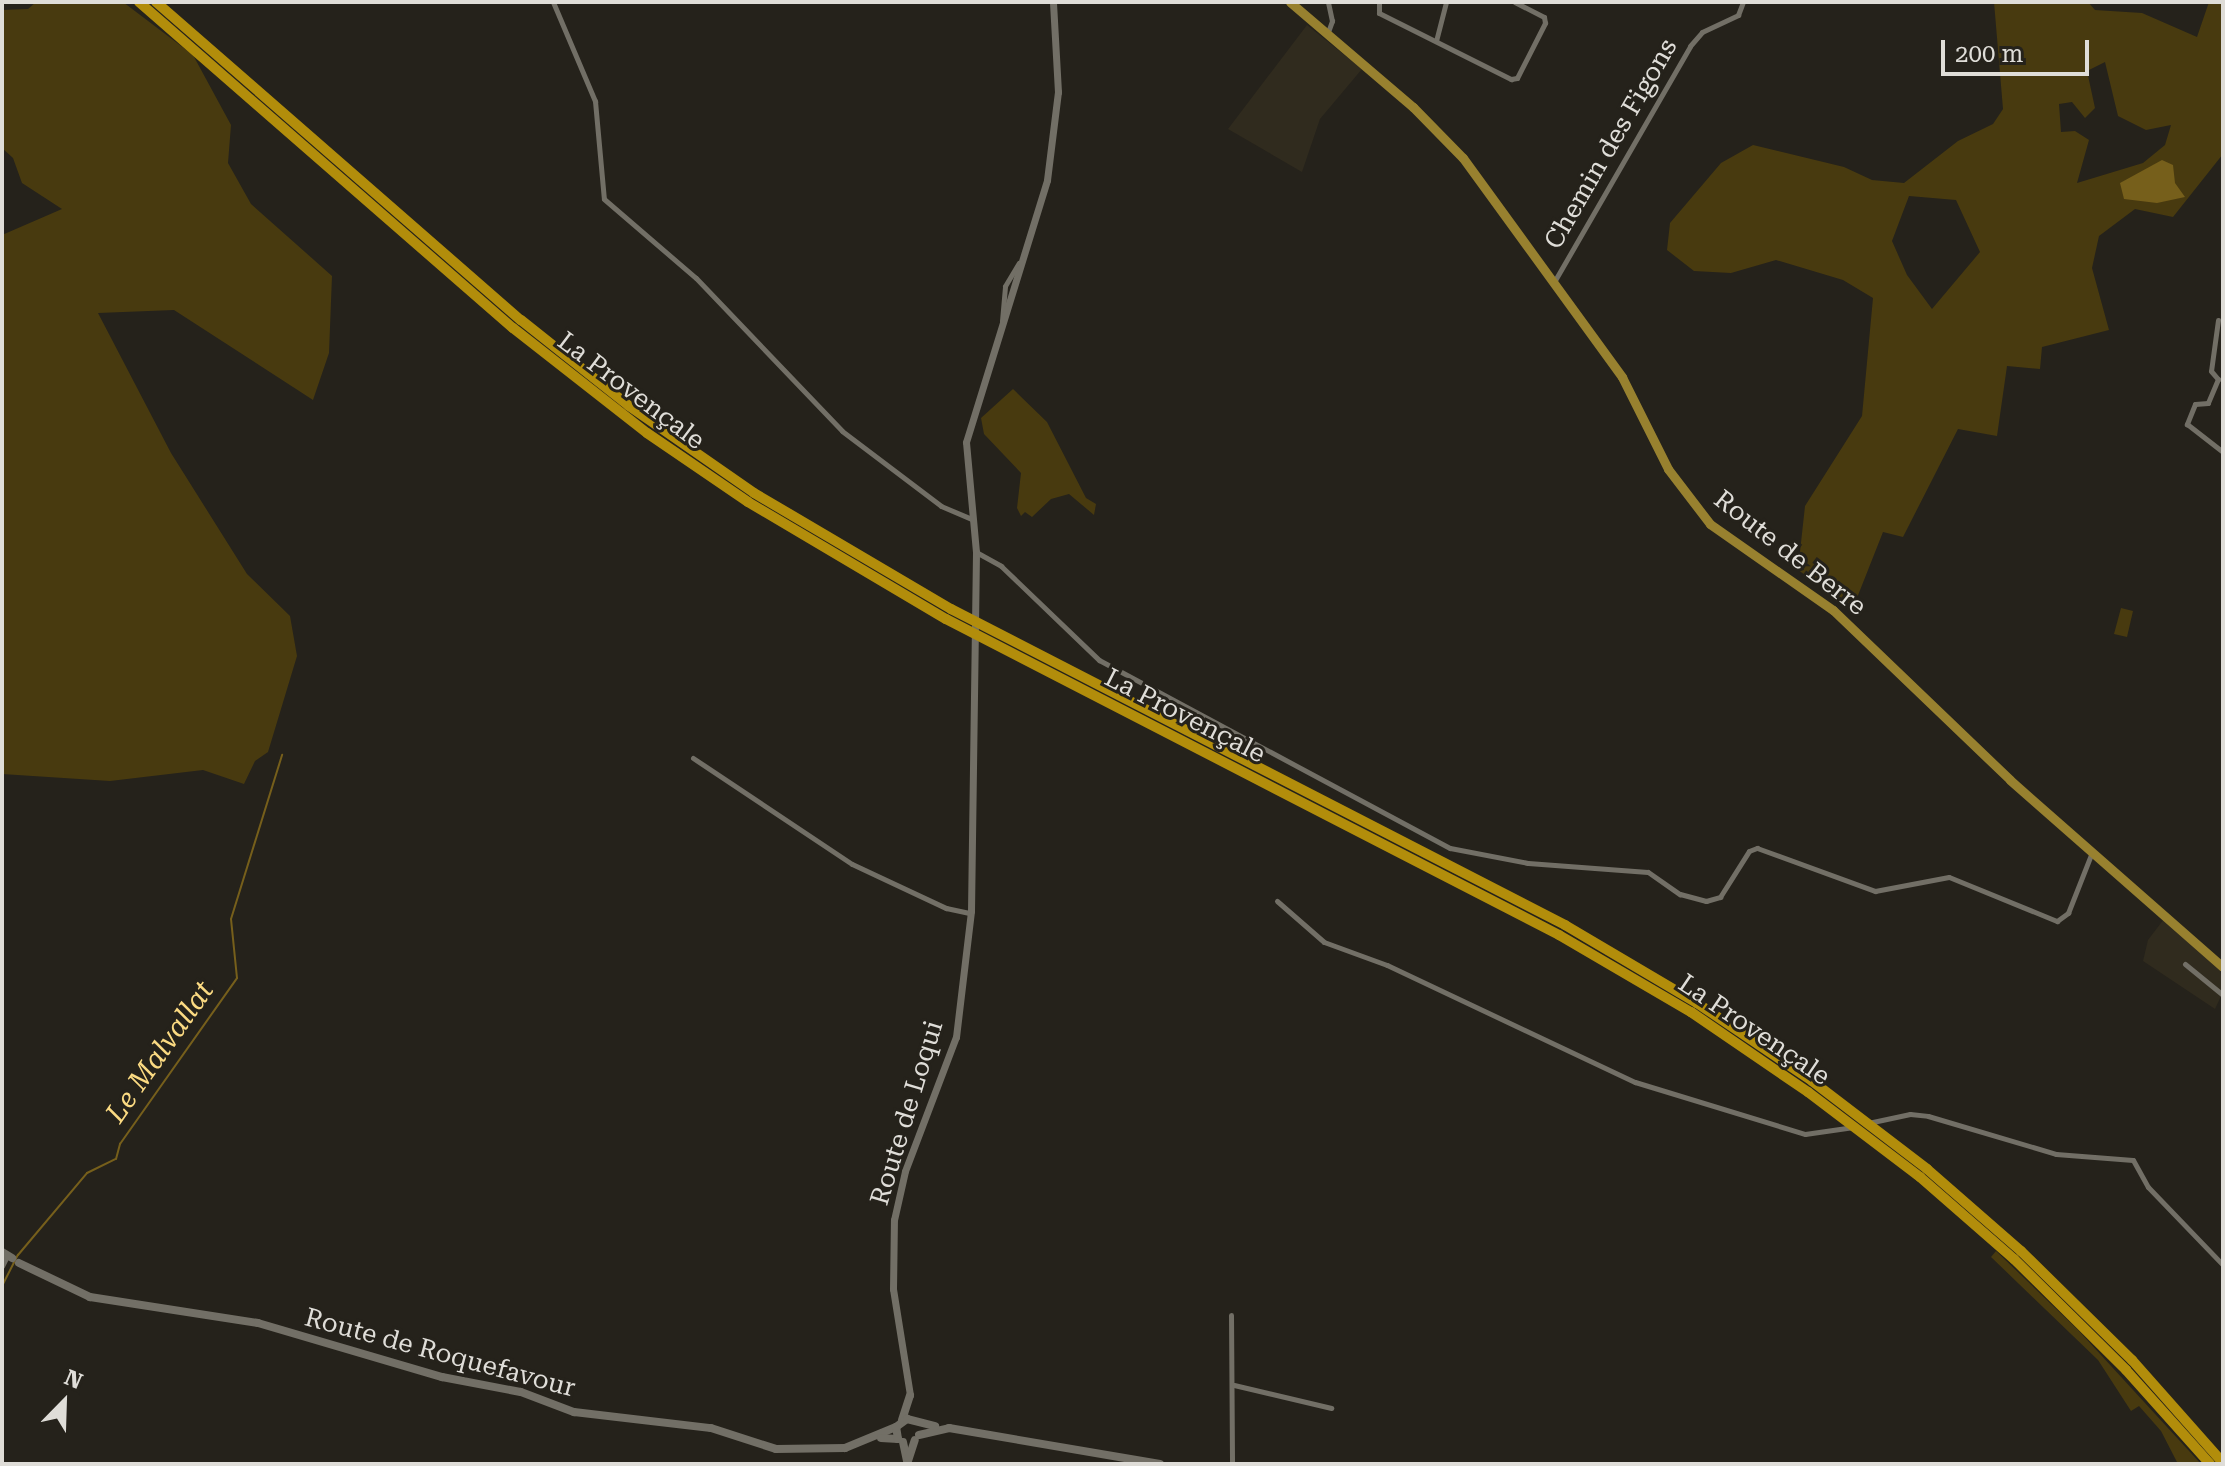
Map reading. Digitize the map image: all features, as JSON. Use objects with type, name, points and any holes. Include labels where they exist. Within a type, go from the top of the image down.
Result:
[{"type":"highway","name":"La Provençale","points":[[139,2],[513,328],[739,496],[946,619],[1522,914],[1691,1012],[1808,1092],[2014,1259],[2126,1370],[2210,1464]]},
{"type":"highway","name":"La Provençale","points":[[156,2],[521,320],[629,406],[754,493],[951,609],[1528,905],[1649,974],[1792,1067],[1891,1140],[2021,1251],[2100,1327],[2223,1462]]},
{"type":"main road","name":"Route de Berre","points":[[1290,2],[1328,32],[1450,143],[1622,377],[1668,469],[1700,513],[1744,550],[1833,610],[2070,833],[2223,967]]},
{"type":"main road","name":"Route de Berre","points":[[2199,944],[2223,958]]},
{"type":"main road","name":"Route de Roquefavour","points":[[10,1257],[90,1297],[258,1323],[442,1377],[521,1392],[574,1412],[711,1428],[789,1451],[831,1450],[876,1439]]},
{"type":"main road","points":[[910,1395],[915,1422]]},
{"type":"main road","points":[[907,1464],[899,1423],[910,1395]]},
{"type":"main road","points":[[876,1439],[899,1423],[915,1422],[1160,1464]]},
{"type":"main road","points":[[907,1464],[917,1438],[945,1427]]},
{"type":"main road","points":[[876,1439],[901,1440]]},
{"type":"street","points":[[553,2],[595,101],[604,199],[696,278],[842,431],[941,506],[971,519]]},
{"type":"street","name":"Route de Loqui","points":[[910,1395],[893,1289],[894,1220],[905,1171],[956,1037],[970,913],[976,552],[966,442],[1027,254],[1047,180],[1056,116],[1053,2]]},
{"type":"street","points":[[1328,2],[1332,21],[1328,32]]},
{"type":"street","points":[[1379,2],[1379,13],[1517,78],[1544,17],[1515,2]]},
{"type":"street","points":[[1436,41],[1446,2]]},
{"type":"street","name":"Chemin des Figons","points":[[1554,282],[1690,46],[1702,32],[1738,15],[1743,2]]},
{"type":"street","points":[[2218,320],[2211,371],[2218,379],[2208,403],[2195,404],[2187,424],[2223,452]]},
{"type":"street","points":[[976,552],[1001,566],[1099,660],[1461,851],[1548,865],[1648,872],[1680,894],[1706,901],[1720,897],[1749,851],[1757,848],[1875,891],[1949,877],[2057,921],[2068,913],[2092,852]]},
{"type":"street","points":[[693,758],[852,864],[946,908],[970,913]]},
{"type":"street","points":[[1277,901],[1324,942],[1387,965],[1630,1080],[1805,1134],[1835,1133],[1887,1118],[1928,1116],[2056,1154],[2133,1160],[2148,1187],[2223,1265]]},
{"type":"street","points":[[2185,964],[2223,995]]},
{"type":"street","points":[[2,1266],[10,1257]]},
{"type":"street","points":[[1231,1315],[1234,1385],[1232,1464]]},
{"type":"street","points":[[1234,1385],[1331,1408]]},
{"type":"street","points":[[901,1440],[917,1438],[915,1422]]},
{"type":"shaded area","points":[[36,2],[123,2],[193,55],[231,125],[228,163],[251,204],[332,276],[329,353],[313,400],[174,310],[98,313],[171,453],[247,574],[290,616],[297,656],[268,752],[255,761],[244,784],[203,770],[110,781],[2,774],[2,235],[62,209],[22,183],[13,158],[2,148],[2,10],[28,9]]},
{"type":"shaded area","points":[[1994,2],[2088,2],[2095,10],[2142,13],[2197,37],[2209,2],[2223,2],[2223,154],[2173,217],[2135,209],[2099,236],[2092,268],[2109,330],[2042,347],[2040,369],[2007,366],[1997,436],[1958,429],[1903,537],[1883,532],[1853,608],[1798,570],[1805,506],[1862,416],[1873,298],[1843,280],[1776,260],[1731,273],[1694,271],[1667,250],[1670,223],[1721,163],[1753,145],[1844,167],[1872,180],[1904,183],[1958,141],[1993,124],[2003,109]],"holes":[[[2105,62],[2118,116],[2146,130],[2171,125],[2165,145],[2143,163],[2077,183],[2089,140],[2075,131],[2061,132],[2059,104],[2072,102],[2085,118],[2095,108],[2087,71]],[[1909,196],[1956,200],[1980,252],[1932,309],[1907,275],[1892,241]]]},
{"type":"shaded area","points":[[1307,25],[1362,69],[1320,119],[1302,172],[1228,129]]},
{"type":"shaded area","points":[[2162,160],[2173,165],[2175,183],[2185,197],[2157,203],[2124,199],[2120,183]]},
{"type":"shaded area","points":[[1013,389],[1047,422],[1086,498],[1096,504],[1094,515],[1069,494],[1051,499],[1032,517],[1025,512],[1021,516],[1017,508],[1021,473],[984,434],[981,418]]},
{"type":"shaded area","points":[[2121,608],[2133,611],[2127,637],[2114,634]]},
{"type":"shaded area","points":[[2164,919],[2220,968],[2223,992],[2215,1009],[2143,961],[2148,940]]},
{"type":"shaded area","points":[[1996,1251],[2078,1330],[2201,1464],[2178,1464],[2161,1431],[2139,1406],[2131,1411],[2098,1360],[1991,1257]]},
{"type":"waterway","name":"Le Malvallat","points":[[2,1286],[18,1255],[87,1173],[116,1159],[120,1144],[237,978],[231,919],[282,755]]}]
